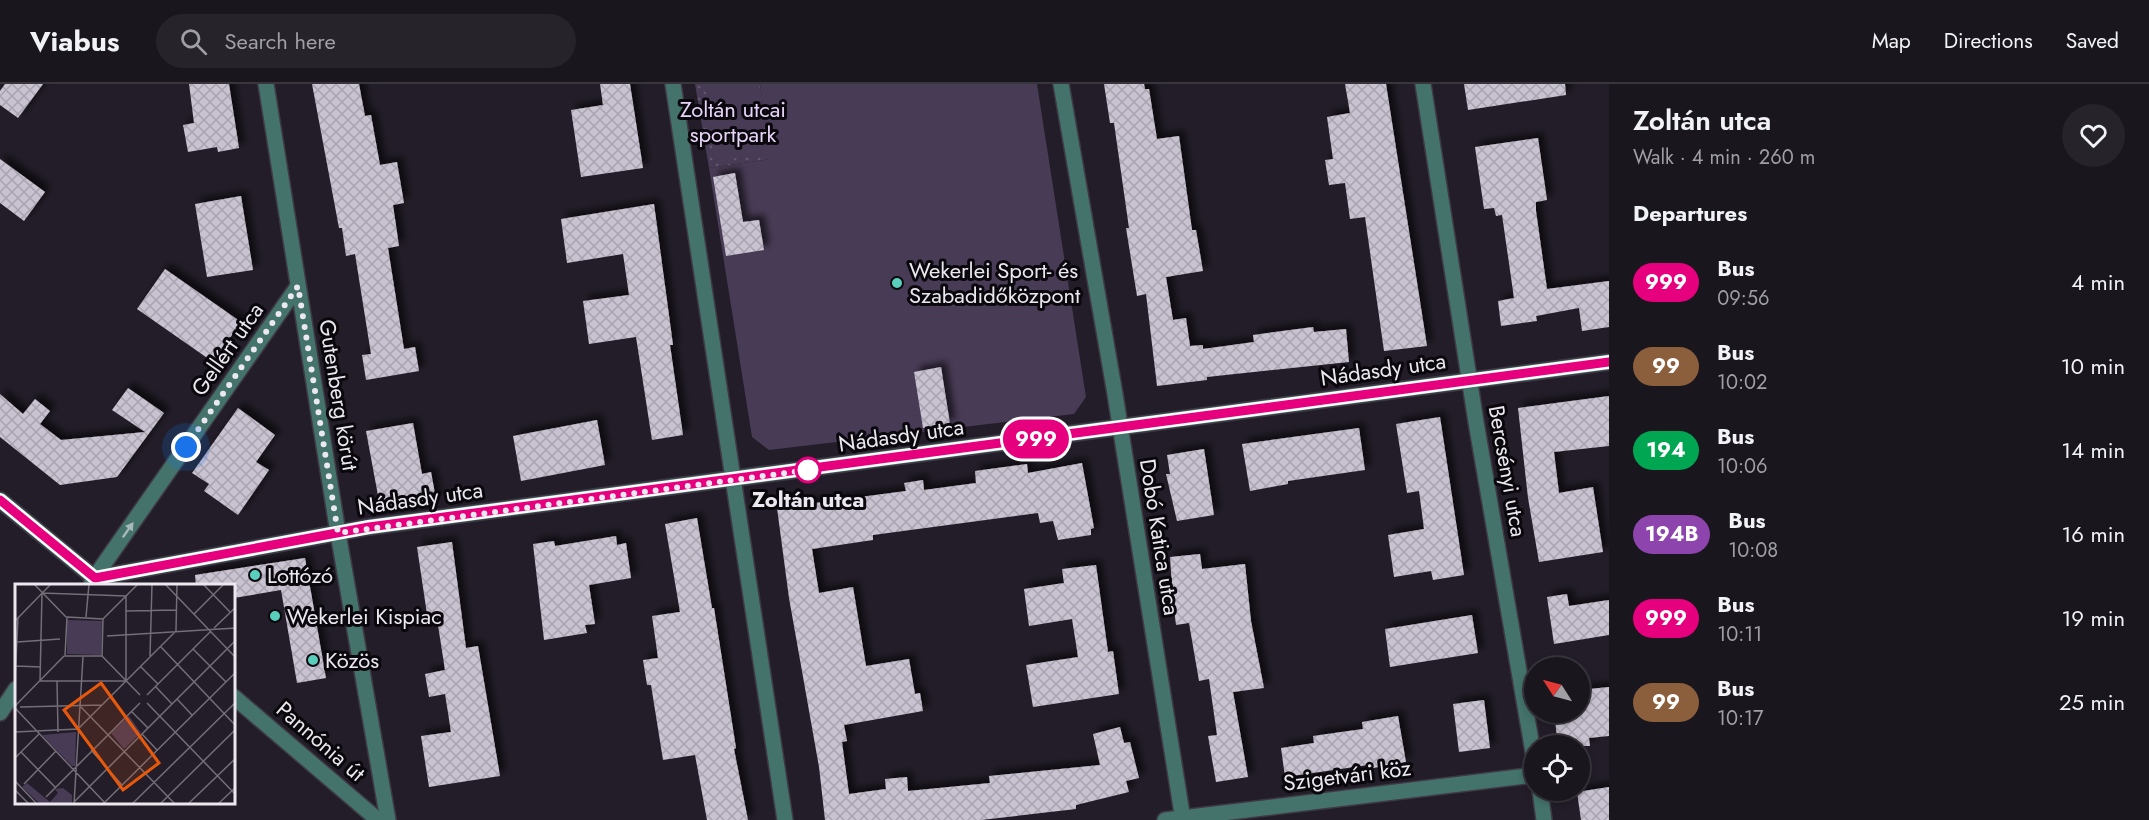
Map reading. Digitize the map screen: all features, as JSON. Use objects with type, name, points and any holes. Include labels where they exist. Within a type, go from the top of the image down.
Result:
[{"type":"street","name":"Gutenberg körút","points":[[266,84],[338,533],[388,820]]},
{"type":"street","points":[[673,84],[785,820]]},
{"type":"street","name":"Dobó Katica utca","points":[[1061,84],[1183,819]]},
{"type":"street","name":"Bercsényi utca","points":[[1423,84],[1469,381],[1530,735]]},
{"type":"street","name":"Gellért utca","points":[[96,583],[298,286]]},
{"type":"street","name":"Nádasdy utca","points":[[96,583],[338,533],[1609,362]]},
{"type":"street","points":[[0,500],[96,583]]},
{"type":"street","points":[[0,713],[15,690]]},
{"type":"street","name":"Pannónia út","points":[[236,699],[378,820]]},
{"type":"street","name":"Szigetvári köz","points":[[1165,820],[1524,776]]},
{"type":"street","points":[[1541,801],[1544,820]]},
{"type":"green space","name":"Zoltán utcai sportpark","points":[[695,84],[760,84],[771,159],[709,168]]},
{"type":"green space","name":"Zoltán utcai sportpark","points":[[705,84],[759,84],[767,154],[714,161]]},
{"type":"green space","name":"Wekerlei Sport- és Szabadidőközpont","points":[[760,84],[1037,84],[1086,397],[1074,414],[769,450],[752,437],[709,168],[770,159]]},
{"type":"building","points":[[5,84],[43,84],[18,118],[0,105],[0,91]]},
{"type":"building","points":[[189,84],[229,84],[239,148],[218,152],[217,147],[188,152],[183,125],[194,123]]},
{"type":"building","points":[[312,84],[359,84],[365,116],[371,115],[380,165],[397,162],[404,203],[393,205],[399,246],[388,248],[404,349],[415,347],[419,371],[366,380],[362,355],[371,354],[355,254],[346,256]]},
{"type":"building","points":[[600,84],[630,84],[643,168],[581,177],[571,110],[603,105]]},
{"type":"building","points":[[1104,84],[1144,84],[1145,89],[1149,89],[1157,139],[1179,136],[1192,230],[1196,230],[1203,271],[1166,277],[1173,320],[1186,318],[1190,346],[1203,345],[1203,349],[1254,342],[1253,335],[1313,327],[1314,332],[1346,329],[1349,362],[1207,377],[1207,380],[1157,386],[1146,294],[1137,296],[1126,228],[1129,228],[1114,123],[1110,123]]},
{"type":"building","points":[[1345,84],[1386,84],[1427,346],[1384,351],[1365,217],[1350,219],[1345,183],[1329,185],[1325,160],[1333,159],[1327,117],[1350,113]]},
{"type":"building","points":[[1464,84],[1565,84],[1566,95],[1468,110]]},
{"type":"building","points":[[1538,138],[1547,200],[1536,202],[1536,211],[1547,289],[1609,281],[1609,327],[1582,331],[1579,308],[1536,316],[1537,321],[1501,326],[1498,301],[1514,298],[1502,215],[1496,216],[1494,208],[1484,209],[1475,147]]},
{"type":"building","points":[[0,159],[45,192],[24,221],[0,203]]},
{"type":"building","points":[[735,173],[743,222],[759,220],[764,250],[726,256],[713,177]]},
{"type":"building","points":[[241,196],[253,270],[207,277],[195,204]]},
{"type":"building","points":[[654,204],[683,435],[652,440],[636,337],[589,344],[583,301],[629,295],[623,254],[567,263],[561,219]]},
{"type":"building","points":[[165,269],[241,322],[213,362],[137,309]]},
{"type":"building","points":[[941,367],[950,424],[923,428],[914,372]]},
{"type":"building","points":[[128,388],[164,413],[117,477],[60,485],[0,437],[0,394],[23,414],[35,399],[50,411],[40,424],[61,440],[145,432],[112,410]]},
{"type":"building","points":[[1609,396],[1609,446],[1554,452],[1559,493],[1593,487],[1603,552],[1539,562],[1528,498],[1518,408]]},
{"type":"building","points":[[238,408],[275,435],[256,462],[269,470],[238,515],[204,491],[209,484],[192,473]]},
{"type":"building","points":[[1440,417],[1464,575],[1433,580],[1431,571],[1394,577],[1388,535],[1424,529],[1419,491],[1407,493],[1396,424]]},
{"type":"building","points":[[597,420],[605,465],[521,481],[513,436]]},
{"type":"building","points":[[413,423],[422,474],[431,472],[436,499],[389,507],[379,501],[366,431]]},
{"type":"building","points":[[1359,428],[1365,470],[1288,481],[1288,484],[1250,491],[1242,444]]},
{"type":"building","points":[[1204,449],[1214,515],[1177,521],[1166,474],[1170,474],[1167,455]]},
{"type":"building","points":[[1082,463],[1094,528],[1091,529],[1091,535],[1058,540],[1053,521],[1040,523],[1038,513],[873,535],[873,540],[812,549],[819,593],[853,587],[866,666],[909,659],[915,694],[920,693],[923,711],[844,725],[847,741],[842,742],[849,794],[886,789],[885,779],[907,777],[908,791],[990,783],[989,776],[1100,765],[1093,734],[1120,727],[1124,743],[1130,742],[1139,778],[1126,781],[1129,792],[1076,805],[1076,809],[981,820],[825,820],[819,767],[789,598],[777,508],[906,491],[904,483],[923,480],[924,490],[976,483],[975,471],[1027,464],[1028,473]]},
{"type":"building","points":[[697,518],[712,608],[714,608],[736,748],[734,749],[748,820],[707,820],[695,755],[663,760],[651,685],[647,685],[643,660],[658,658],[652,616],[680,612],[665,524]]},
{"type":"building","points":[[616,536],[617,545],[626,543],[631,578],[589,585],[595,624],[585,625],[587,633],[544,640],[533,544],[554,541],[555,546]]},
{"type":"building","points":[[452,542],[466,648],[478,646],[500,776],[429,787],[421,736],[451,732],[445,694],[429,697],[425,674],[445,670],[437,619],[428,621],[417,547]]},
{"type":"building","points":[[1200,554],[1202,569],[1245,564],[1251,621],[1264,688],[1233,692],[1248,777],[1216,782],[1208,736],[1217,735],[1209,679],[1199,681],[1189,623],[1176,625],[1173,601],[1170,557]]},
{"type":"building","points":[[305,558],[326,678],[297,683],[281,590],[236,598],[236,584],[196,584],[195,575]]},
{"type":"building","points":[[1096,565],[1108,652],[1113,651],[1119,694],[1033,707],[1026,665],[1078,657],[1072,619],[1029,626],[1024,589],[1064,583],[1062,569]]},
{"type":"building","points":[[1567,594],[1569,606],[1609,600],[1609,635],[1554,644],[1547,597]]},
{"type":"building","points":[[1472,615],[1478,653],[1390,667],[1385,629]]},
{"type":"building","points":[[1609,687],[1609,736],[1590,738],[1590,735],[1557,735],[1555,723],[1590,723],[1590,689]]},
{"type":"building","points":[[1484,700],[1490,748],[1459,752],[1453,704]]},
{"type":"building","points":[[1398,716],[1406,762],[1368,769],[1368,765],[1285,777],[1281,748],[1314,743],[1313,736],[1363,729],[1362,722]]},
{"type":"building","points":[[1609,787],[1609,820],[1581,820],[1578,801],[1590,801],[1590,790]]},
{"type":"bus line","name":"999","points":[[0,500],[95,578],[369,527],[746,479],[1609,362]]},
{"type":"place","name":"Wekerlei Sport- és Szabadidőközpont","points":[[897,283]]},
{"type":"place","name":"Zoltán utca","points":[[808,470]]},
{"type":"place","name":"Lottózó","points":[[255,575]]},
{"type":"place","name":"Wekerlei Kispiac","points":[[275,616]]},
{"type":"place","name":"Közös","points":[[313,660]]},
{"type":"route","points":[[186,447],[298,286],[338,533],[369,527],[808,470]]}]
